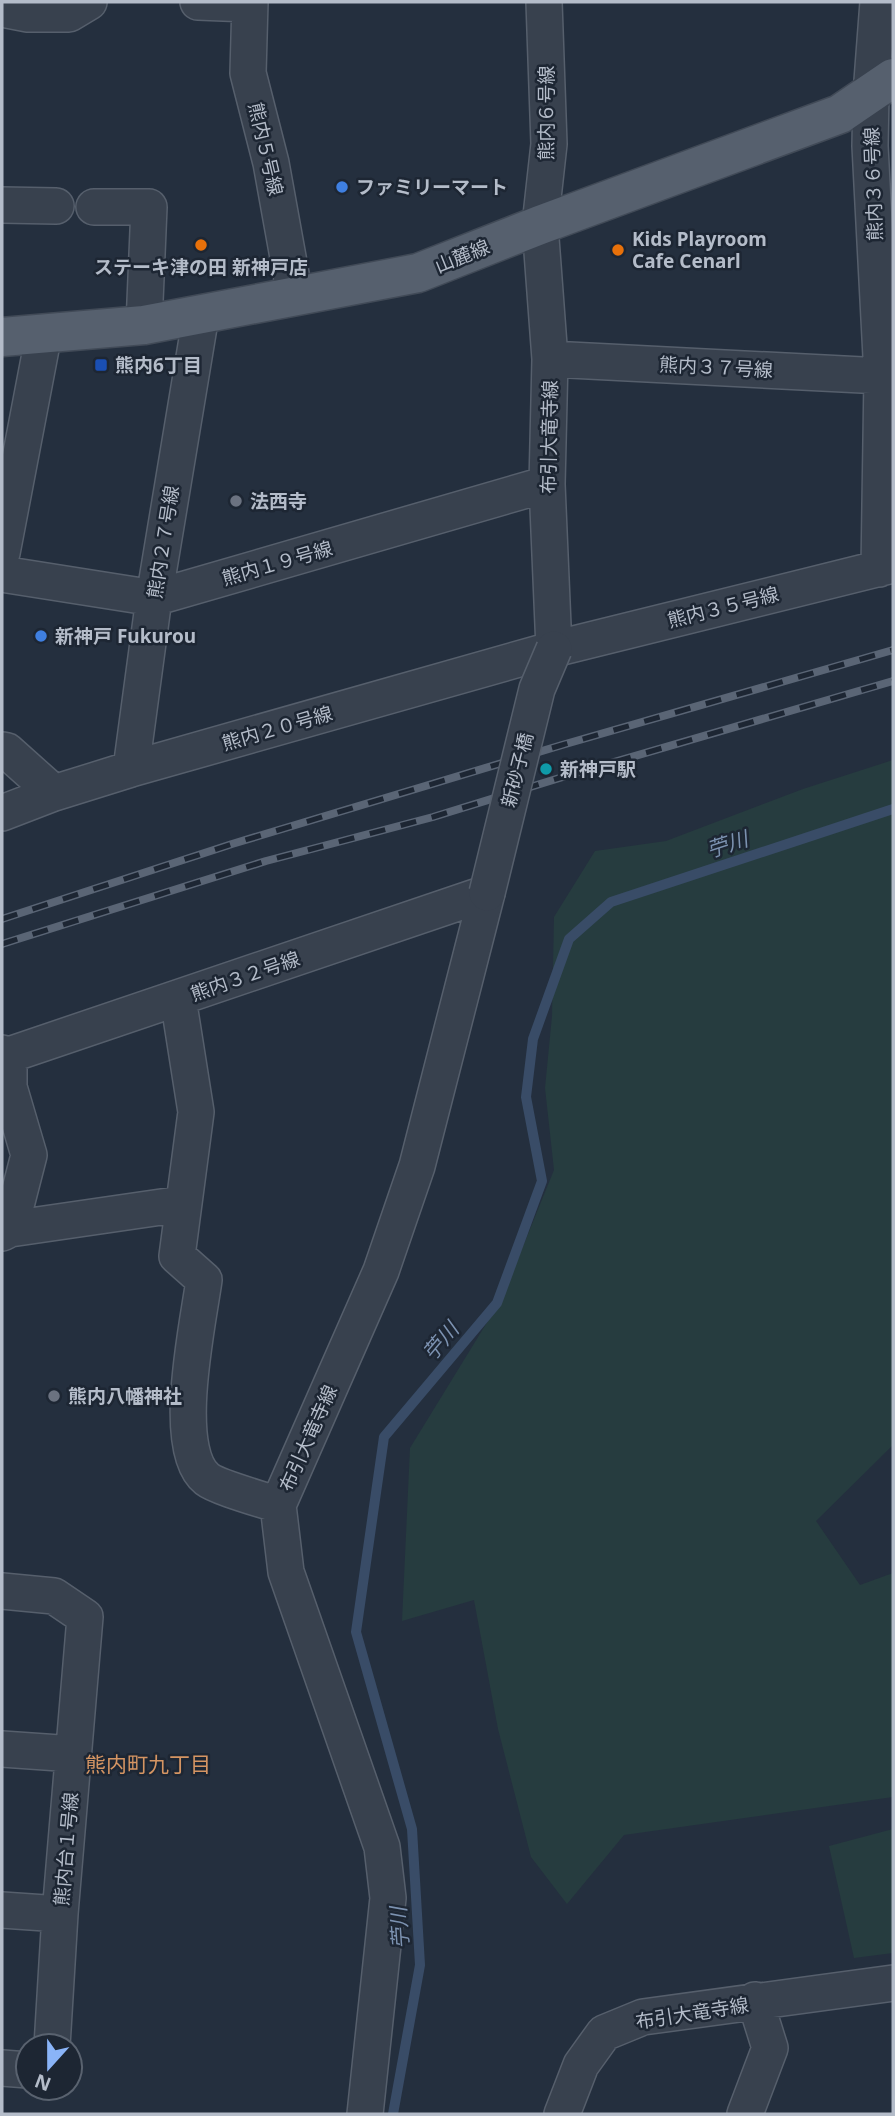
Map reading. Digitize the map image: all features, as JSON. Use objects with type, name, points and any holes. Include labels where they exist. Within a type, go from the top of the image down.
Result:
[{"type":"main road","name":"山麓線","points":[[2,337],[144,325],[418,274],[540,225],[840,114],[882,86]]},
{"type":"street","points":[[2,9],[28,14],[69,14],[89,2]]},
{"type":"street","points":[[198,2],[250,3]]},
{"type":"street","name":"熊内６号線","points":[[540,225],[549,145],[544,2]]},
{"type":"street","name":"熊内３６号線","points":[[878,2],[882,86],[870,146],[882,376],[886,567]]},
{"type":"street","name":"熊内５号線","points":[[250,3],[248,73],[271,163],[295,296]]},
{"type":"street","points":[[2,205],[56,206]]},
{"type":"street","points":[[94,206],[149,207],[144,325]]},
{"type":"street","name":"布引大竜寺線","points":[[540,225],[550,359],[547,484],[554,649]]},
{"type":"street","name":"熊内２７号線","points":[[131,769],[153,598],[201,315]]},
{"type":"street","points":[[2,553],[44,333]]},
{"type":"street","name":"熊内３７号線","points":[[550,359],[882,376]]},
{"type":"street","name":"熊内１９号線","points":[[2,573],[153,598],[547,484]]},
{"type":"street","name":"熊内３５号線","points":[[554,649],[886,567]]},
{"type":"street","name":"熊内２０号線","points":[[2,813],[54,793],[131,769],[554,649]]},
{"type":"street","name":"新砂子橋","points":[[487,893],[537,689],[554,649]]},
{"type":"street","points":[[2,750],[7,751],[54,793]]},
{"type":"street","name":"布引大竜寺線","points":[[365,2114],[388,1898],[382,1847],[286,1572],[278,1505],[381,1271],[417,1166],[487,893]]},
{"type":"street","name":"熊内３２号線","points":[[5,1054],[487,893]]},
{"type":"street","points":[[178,998],[196,1112],[177,1256],[204,1280],[187,1411],[193,1460],[208,1480],[278,1505]]},
{"type":"street","points":[[5,1054],[9,1087],[29,1156],[6,1231],[182,1204]]},
{"type":"street","name":"熊内台１号線","points":[[2,1591],[54,1597],[85,1617],[53,2032]]},
{"type":"street","points":[[2,1749],[74,1754]]},
{"type":"street","points":[[2,1910],[60,1914]]},
{"type":"street","points":[[755,2000],[893,1983]]},
{"type":"street","name":"布引大竜寺線","points":[[562,2114],[581,2065],[604,2033],[643,2017],[755,2000],[769,2048],[745,2114]]},
{"type":"green space","points":[[893,760],[893,1445],[816,1521],[860,1585],[893,1573],[893,1797],[624,1835],[567,1904],[531,1857],[498,1729],[474,1600],[402,1621],[410,1448],[502,1298],[554,1170],[545,1088],[552,1016],[554,917],[595,851],[666,841],[803,789]]},
{"type":"green space","points":[[893,1829],[893,1953],[854,1958],[829,1846]]},
{"type":"waterway","name":"苧川","points":[[393,2114],[420,1965],[412,1829],[356,1632],[384,1437],[497,1303],[542,1181],[526,1097],[533,1039],[569,939],[611,902],[893,809]]},
{"type":"railway","points":[[2,919],[232,844],[893,650]]},
{"type":"railway","points":[[2,944],[266,861],[433,817],[893,681]]},
{"type":"place","name":"ファミリーマート","points":[[342,187]]},
{"type":"place","name":"ステーキ津の田 新神戸店","points":[[201,245]]},
{"type":"place","name":"Kids Playroom Cafe Cenarl","points":[[618,250]]},
{"type":"place","name":"熊内6丁目","points":[[101,365]]},
{"type":"place","name":"法西寺","points":[[236,501]]},
{"type":"place","name":"新神戸 Fukurou","points":[[41,636]]},
{"type":"place","name":"新神戸駅","points":[[546,769]]},
{"type":"place","name":"熊内八幡神社","points":[[54,1396]]},
{"type":"district","name":"熊内町九丁目","points":[[148,1764]]}]
